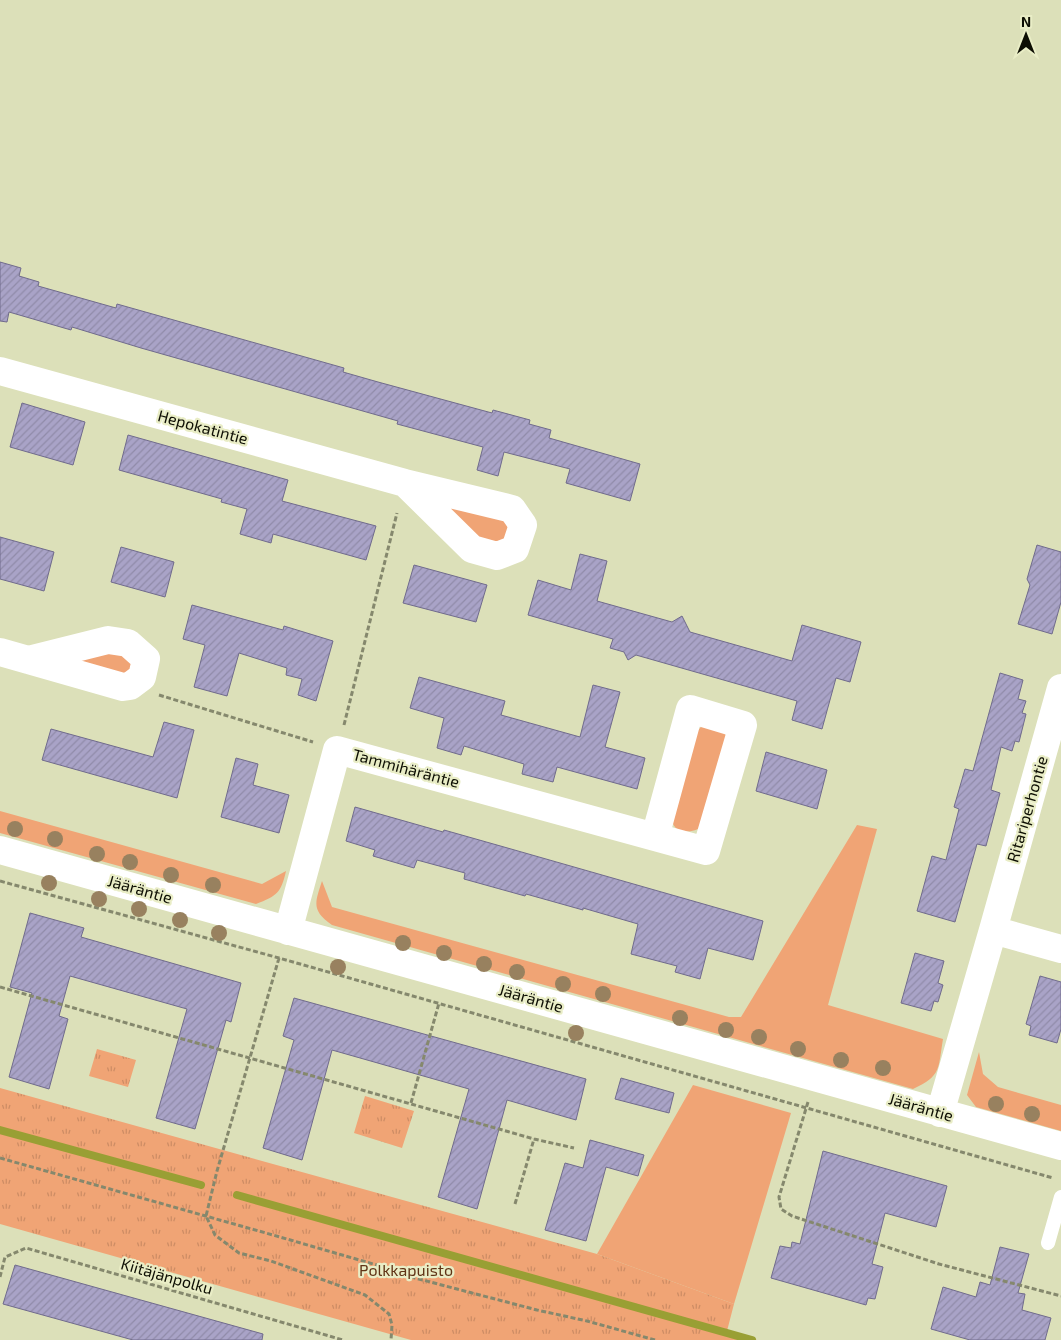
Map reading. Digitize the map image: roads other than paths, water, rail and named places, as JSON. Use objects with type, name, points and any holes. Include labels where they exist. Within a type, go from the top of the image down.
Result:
[{"type":"street","name":"Hepokatintie","points":[[0,371],[405,483]]},
{"type":"street","points":[[0,652],[28,660],[123,687],[130,686],[142,677],[146,659],[128,643],[108,640],[28,660]]},
{"type":"street","name":"Ritariperhontie","points":[[940,1112],[994,930],[1061,688]]},
{"type":"street","name":"Tammihäräntie","points":[[288,931],[338,750],[706,851],[743,725],[690,709],[655,837]]},
{"type":"street","name":"Jääräntie","points":[[0,850],[1061,1146]]},
{"type":"street","points":[[994,930],[1061,949]]},
{"type":"lane","points":[[1048,1243],[1061,1197]]},
{"type":"waterway","points":[[0,1130],[201,1185]]},
{"type":"waterway","points":[[237,1195],[752,1340]]},
{"type":"park label","name":"Polkkapuisto","points":[[406,1270]]}]
